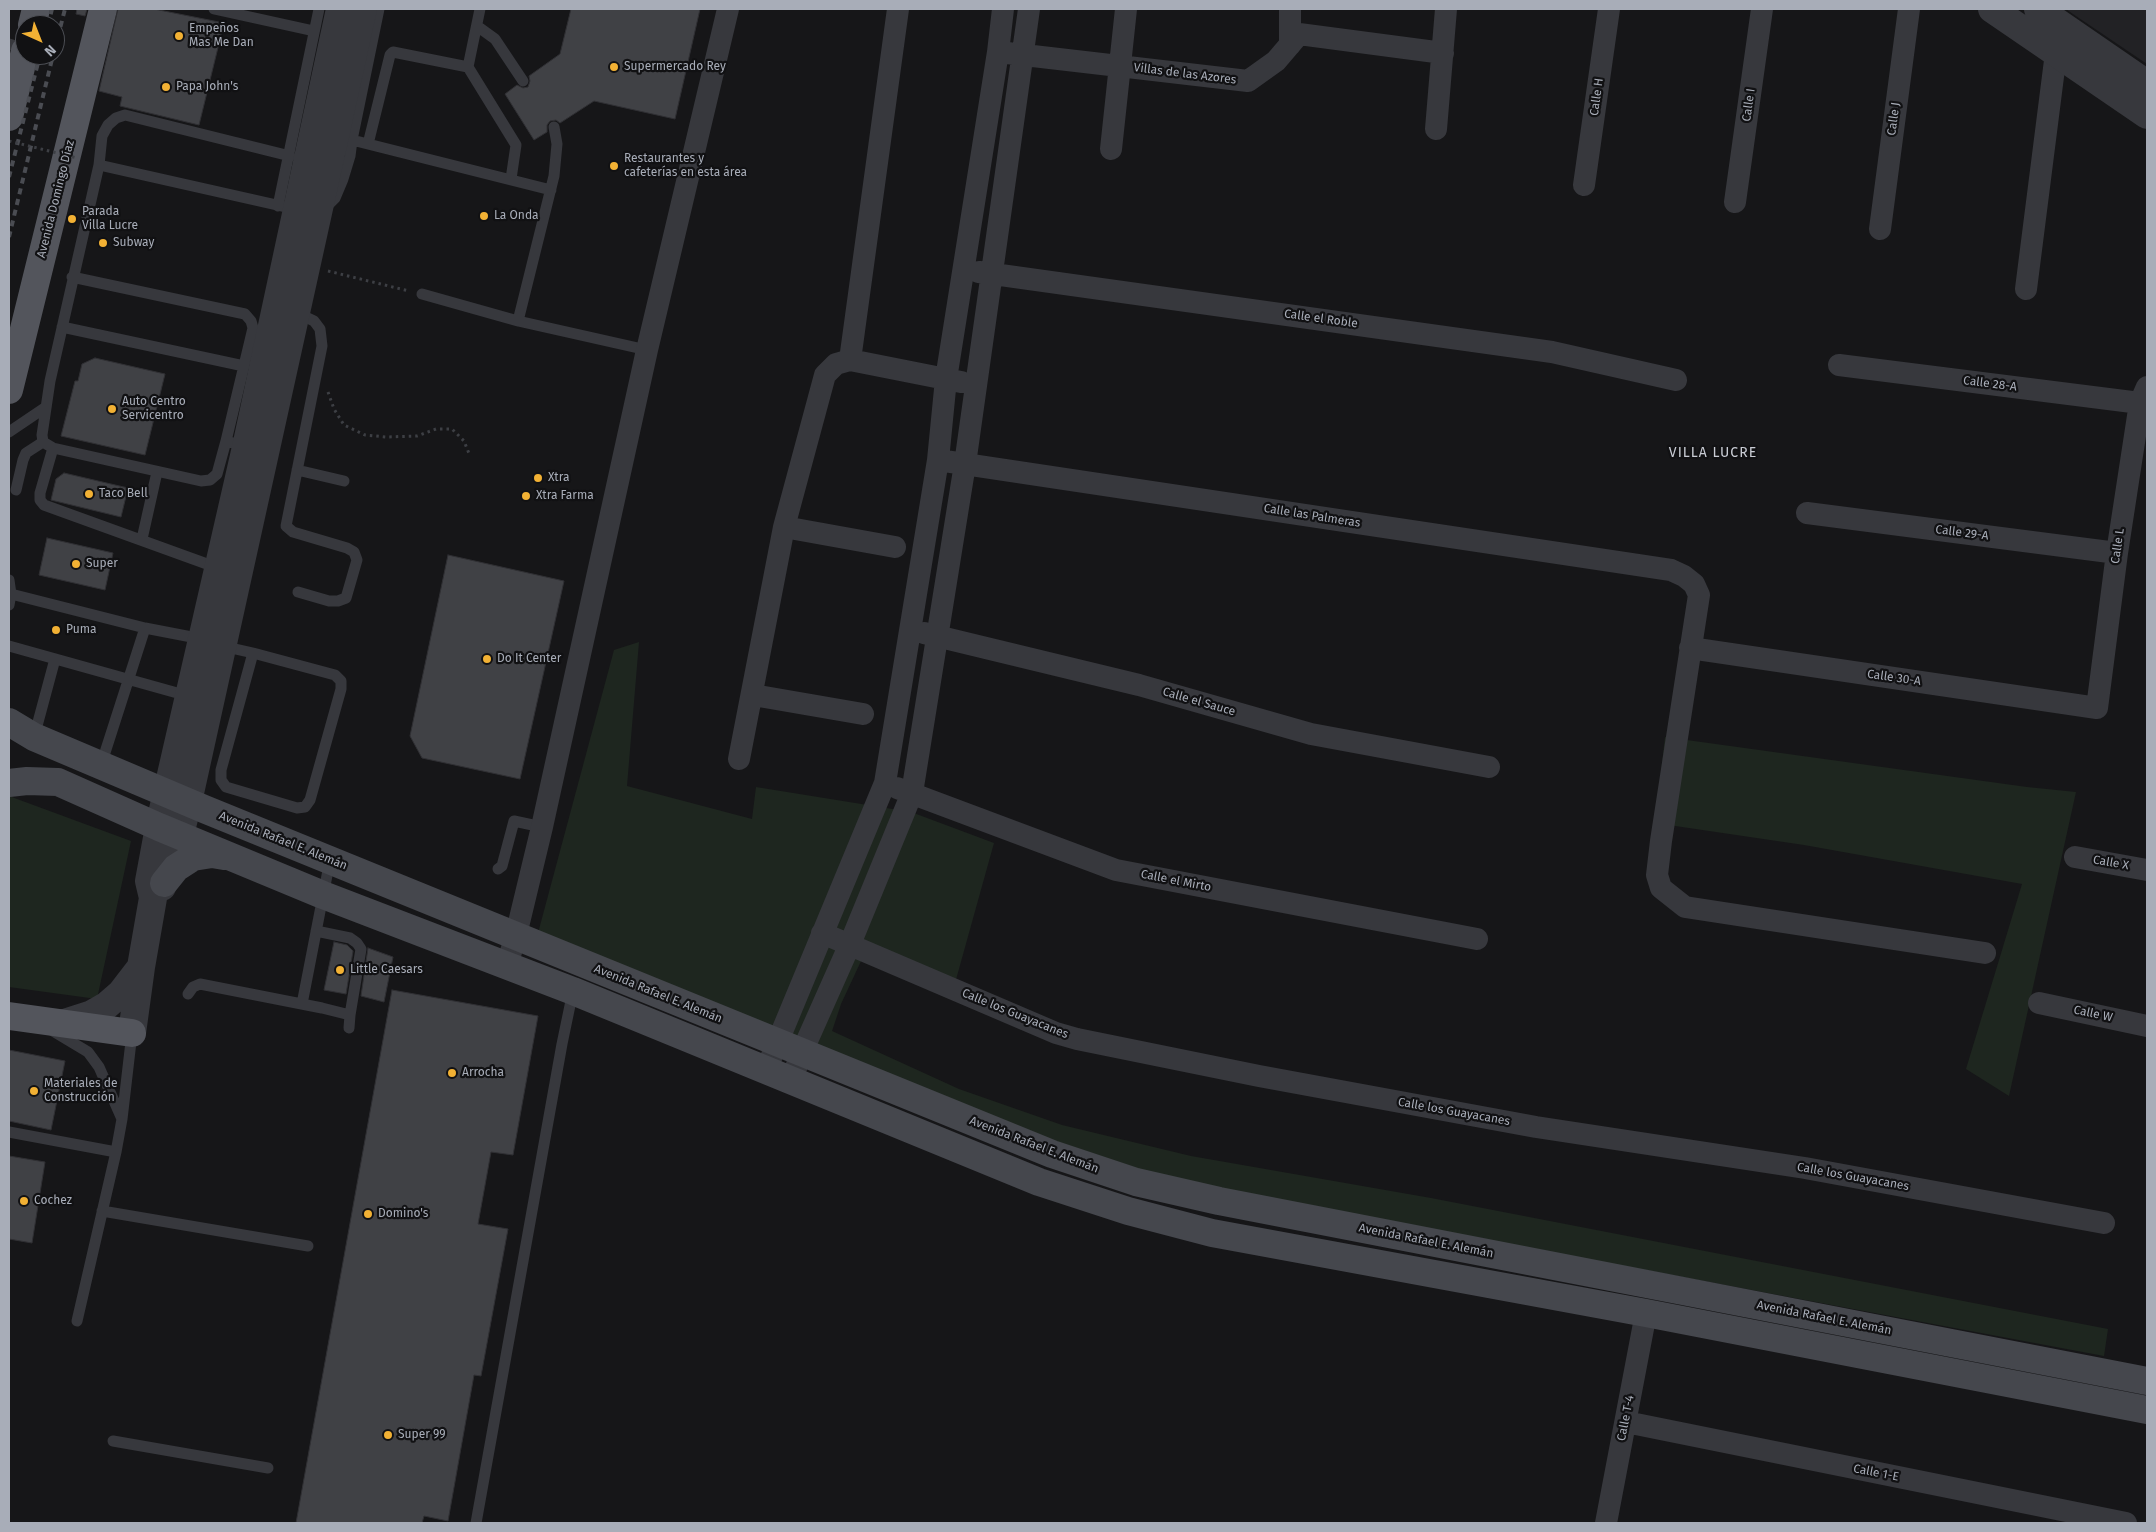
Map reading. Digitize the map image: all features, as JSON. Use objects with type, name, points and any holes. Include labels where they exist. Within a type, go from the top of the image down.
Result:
[{"type":"main road","name":"Avenida Domingo Díaz","points":[[9,390],[103,9]]},
{"type":"main road","points":[[9,117],[21,65]]},
{"type":"main road","name":"Avenida Rafael E. Alemán","points":[[9,722],[34,738],[330,860],[1052,1154],[1136,1182],[1239,1205],[2147,1381]]},
{"type":"main road","points":[[9,784],[27,781],[58,782],[323,895],[574,991],[1039,1182],[1128,1211],[1212,1233],[1646,1313],[2147,1410]]},
{"type":"main road","points":[[159,890],[176,868],[192,857],[212,854],[231,857]]},
{"type":"main road","points":[[17,1017],[132,1033]]},
{"type":"street","points":[[177,797],[188,696],[212,642],[218,568],[298,210],[340,9]]},
{"type":"street","points":[[132,1033],[141,967],[159,890],[149,881],[170,831],[212,642],[246,446],[297,313],[307,265],[298,210],[363,9]]},
{"type":"street","points":[[507,965],[542,827],[647,350],[728,9]]},
{"type":"street","points":[[850,360],[898,9]]},
{"type":"street","points":[[766,1070],[885,783],[938,460],[946,379],[998,52],[1003,9]]},
{"type":"street","points":[[791,1081],[912,793],[965,464],[1029,9]]},
{"type":"street","points":[[1111,149],[1126,9]]},
{"type":"street","points":[[1290,9],[1290,45]]},
{"type":"street","points":[[1436,129],[1446,9]]},
{"type":"street","name":"Calle H","points":[[1584,185],[1609,9]]},
{"type":"street","name":"Calle I","points":[[1735,202],[1762,9]]},
{"type":"street","name":"Calle J","points":[[1880,229],[1909,9]]},
{"type":"street","points":[[1992,9],[2147,115]]},
{"type":"street","points":[[2026,289],[2056,52],[2049,16]]},
{"type":"street","points":[[2049,16],[2147,84]]},
{"type":"street","name":"Villas de las Azores","points":[[998,52],[1248,81],[1276,61],[1299,34],[1443,53]]},
{"type":"street","name":"Calle el Roble","points":[[963,270],[1552,352],[1676,380]]},
{"type":"street","points":[[739,759],[753,695],[784,527],[825,375],[836,364],[850,360],[976,384]]},
{"type":"street","name":"Calle 28-A","points":[[1839,365],[2144,395]]},
{"type":"street","name":"Calle L","points":[[2097,708],[2117,553],[2144,395]]},
{"type":"street","name":"Calle las Palmeras","points":[[938,460],[1671,570],[1684,576],[1694,584],[1699,595],[1690,648]]},
{"type":"street","name":"Calle 29-A","points":[[1808,513],[2117,553]]},
{"type":"street","points":[[784,527],[895,547]]},
{"type":"street","name":"Calle el Sauce","points":[[911,630],[1139,684],[1311,734],[1489,767]]},
{"type":"street","points":[[1690,648],[1661,841],[1657,875],[1661,888],[1685,907],[1985,953]]},
{"type":"street","name":"Calle 30-A","points":[[1690,648],[2097,708]]},
{"type":"street","points":[[753,695],[863,714]]},
{"type":"street","name":"Calle el Mirto","points":[[885,783],[1116,870],[1478,938]]},
{"type":"street","name":"Calle X","points":[[2075,857],[2147,870]]},
{"type":"street","name":"Calle los Guayacanes","points":[[822,933],[1056,1034],[1077,1039],[1259,1076],[1536,1127],[1805,1168],[2104,1223]]},
{"type":"street","points":[[64,1023],[92,1014],[106,1006],[121,993],[141,967]]},
{"type":"street","name":"Calle W","points":[[2039,1003],[2147,1026]]},
{"type":"street","name":"Calle T-4","points":[[1606,1523],[1646,1313]]},
{"type":"street","name":"Calle 1-E","points":[[1626,1422],[2126,1523]]},
{"type":"lane","points":[[214,9],[314,31]]},
{"type":"lane","points":[[298,210],[290,156],[319,9]]},
{"type":"lane","points":[[99,165],[298,210],[335,198],[350,156],[379,9]]},
{"type":"lane","points":[[480,9],[468,67],[516,145],[511,180]]},
{"type":"lane","points":[[477,26],[495,39],[523,81]]},
{"type":"lane","points":[[368,144],[388,64],[393,52],[468,67]]},
{"type":"lane","points":[[218,568],[44,504],[40,500],[40,493],[48,445],[42,434],[46,407],[72,278],[99,165],[102,136],[108,125],[116,118],[125,115],[290,156]]},
{"type":"lane","points":[[518,322],[551,190],[557,144],[554,127]]},
{"type":"lane","points":[[352,140],[551,190]]},
{"type":"lane","points":[[16,490],[26,454],[48,445],[201,481],[210,480],[246,446],[244,366],[253,328],[251,321],[245,314],[72,278]]},
{"type":"lane","points":[[422,294],[518,322],[647,350]]},
{"type":"lane","points":[[297,313],[314,321],[320,329],[322,346],[286,526],[293,532],[347,548],[354,552],[357,560],[346,598],[338,602],[329,601],[298,592]]},
{"type":"lane","points":[[62,327],[244,366]]},
{"type":"lane","points":[[9,432],[46,407]]},
{"type":"lane","points":[[296,470],[344,481]]},
{"type":"lane","points":[[142,539],[157,472]]},
{"type":"lane","points":[[9,580],[10,600],[212,642],[336,674],[341,681],[341,689],[310,800],[305,807],[297,808],[226,786],[222,780],[221,770],[253,653]]},
{"type":"lane","points":[[102,765],[145,628]]},
{"type":"lane","points":[[9,646],[188,696]]},
{"type":"lane","points":[[34,738],[56,659]]},
{"type":"lane","points":[[498,869],[502,866],[514,821],[542,827]]},
{"type":"lane","points":[[302,1004],[330,860]]},
{"type":"lane","points":[[316,932],[350,938],[361,949],[348,1028]]},
{"type":"lane","points":[[188,994],[193,987],[200,984],[350,1015]]},
{"type":"lane","points":[[476,1523],[562,1044],[574,991]]},
{"type":"lane","points":[[17,1017],[61,1035],[88,1052],[99,1066],[122,1119]]},
{"type":"lane","points":[[77,1321],[116,1152],[122,1119],[132,1033]]},
{"type":"lane","points":[[9,1132],[116,1152]]},
{"type":"lane","points":[[102,1211],[308,1246]]},
{"type":"lane","points":[[113,1440],[268,1468]]},
{"type":"path","points":[[9,141],[77,158]]},
{"type":"path","points":[[307,265],[422,294]]},
{"type":"path","points":[[315,380],[328,392],[334,410],[344,425],[365,435],[386,437],[417,436],[436,429],[452,429],[464,441],[470,456]]},
{"type":"shaded area","points":[[2066,9],[2147,9],[2147,64],[2073,14]]},
{"type":"shaded area","points":[[639,642],[627,786],[752,819],[756,787],[911,812],[994,843],[952,994],[862,959],[841,1004],[832,1031],[959,1089],[1062,1125],[1191,1156],[1431,1198],[2108,1329],[2104,1356],[1239,1194],[1128,1171],[538,933],[614,650]]},
{"type":"shaded area","points":[[1665,737],[2027,787],[2076,792],[2009,1096],[1966,1069],[2022,884],[1804,845],[1655,823]]},
{"type":"shaded area","points":[[9,796],[131,841],[97,999],[9,987]]},
{"type":"building","points":[[77,9],[87,9],[85,16],[76,14]]},
{"type":"building","points":[[118,9],[154,9],[224,23],[199,125],[120,106],[122,97],[99,91]]},
{"type":"building","name":"Supermercado Rey","points":[[571,9],[700,9],[675,119],[594,101],[560,123],[556,120],[550,121],[547,125],[547,132],[534,140],[505,94],[517,85],[523,88],[528,87],[529,76],[560,54]]},
{"type":"building","name":"Auto Centro Servicentro","points":[[95,358],[165,374],[145,455],[61,436],[75,381],[78,381],[82,364]]},
{"type":"building","name":"Taco Bell","points":[[64,473],[128,488],[121,517],[51,500],[56,479]]},
{"type":"building","name":"Super","points":[[47,538],[113,553],[105,590],[39,575]]},
{"type":"building","name":"Do It Center","points":[[448,555],[564,581],[520,779],[422,758],[410,736]]},
{"type":"building","name":"Little Caesars","points":[[334,942],[347,945],[353,951],[346,994],[324,990]]},
{"type":"building","points":[[368,948],[393,957],[384,1002],[361,996]]},
{"type":"building","points":[[392,990],[538,1016],[513,1155],[491,1152],[478,1224],[508,1229],[481,1376],[474,1375],[448,1521],[424,1516],[422,1523],[296,1523]]},
{"type":"building","name":"Materiales de Construcción","points":[[9,1050],[65,1061],[51,1130],[9,1121]]},
{"type":"building","name":"Cochez","points":[[9,1156],[45,1162],[32,1243],[9,1239]]},
{"type":"railway","points":[[50,15],[52,9]]},
{"type":"railway","points":[[63,15],[65,9]]},
{"type":"railway","points":[[9,177],[37,65]]},
{"type":"railway","points":[[9,237],[51,65]]},
{"type":"place","name":"Empeños Mas Me Dan","points":[[179,36]]},
{"type":"place","name":"Supermercado Rey","points":[[614,67]]},
{"type":"place","name":"Papa John's","points":[[166,87]]},
{"type":"place","name":"Restaurantes y cafeterías en esta área","points":[[614,166]]},
{"type":"place","name":"La Onda","points":[[484,216]]},
{"type":"place","name":"Parada Villa Lucre","points":[[72,219]]},
{"type":"place","name":"Subway","points":[[103,243]]},
{"type":"place","name":"Auto Centro Servicentro","points":[[112,409]]},
{"type":"place","name":"Xtra","points":[[538,478]]},
{"type":"place","name":"Taco Bell","points":[[89,494]]},
{"type":"place","name":"Xtra Farma","points":[[526,496]]},
{"type":"place","name":"Super","points":[[76,564]]},
{"type":"place","name":"Puma","points":[[56,630]]},
{"type":"place","name":"Do It Center","points":[[487,659]]},
{"type":"place","name":"Little Caesars","points":[[340,970]]},
{"type":"place","name":"Arrocha","points":[[452,1073]]},
{"type":"place","name":"Materiales de Construcción","points":[[34,1091]]},
{"type":"place","name":"Cochez","points":[[24,1201]]},
{"type":"place","name":"Domino's","points":[[368,1214]]},
{"type":"place","name":"Super 99","points":[[388,1435]]},
{"type":"district","name":"VILLA LUCRE","points":[[1713,453]]}]
